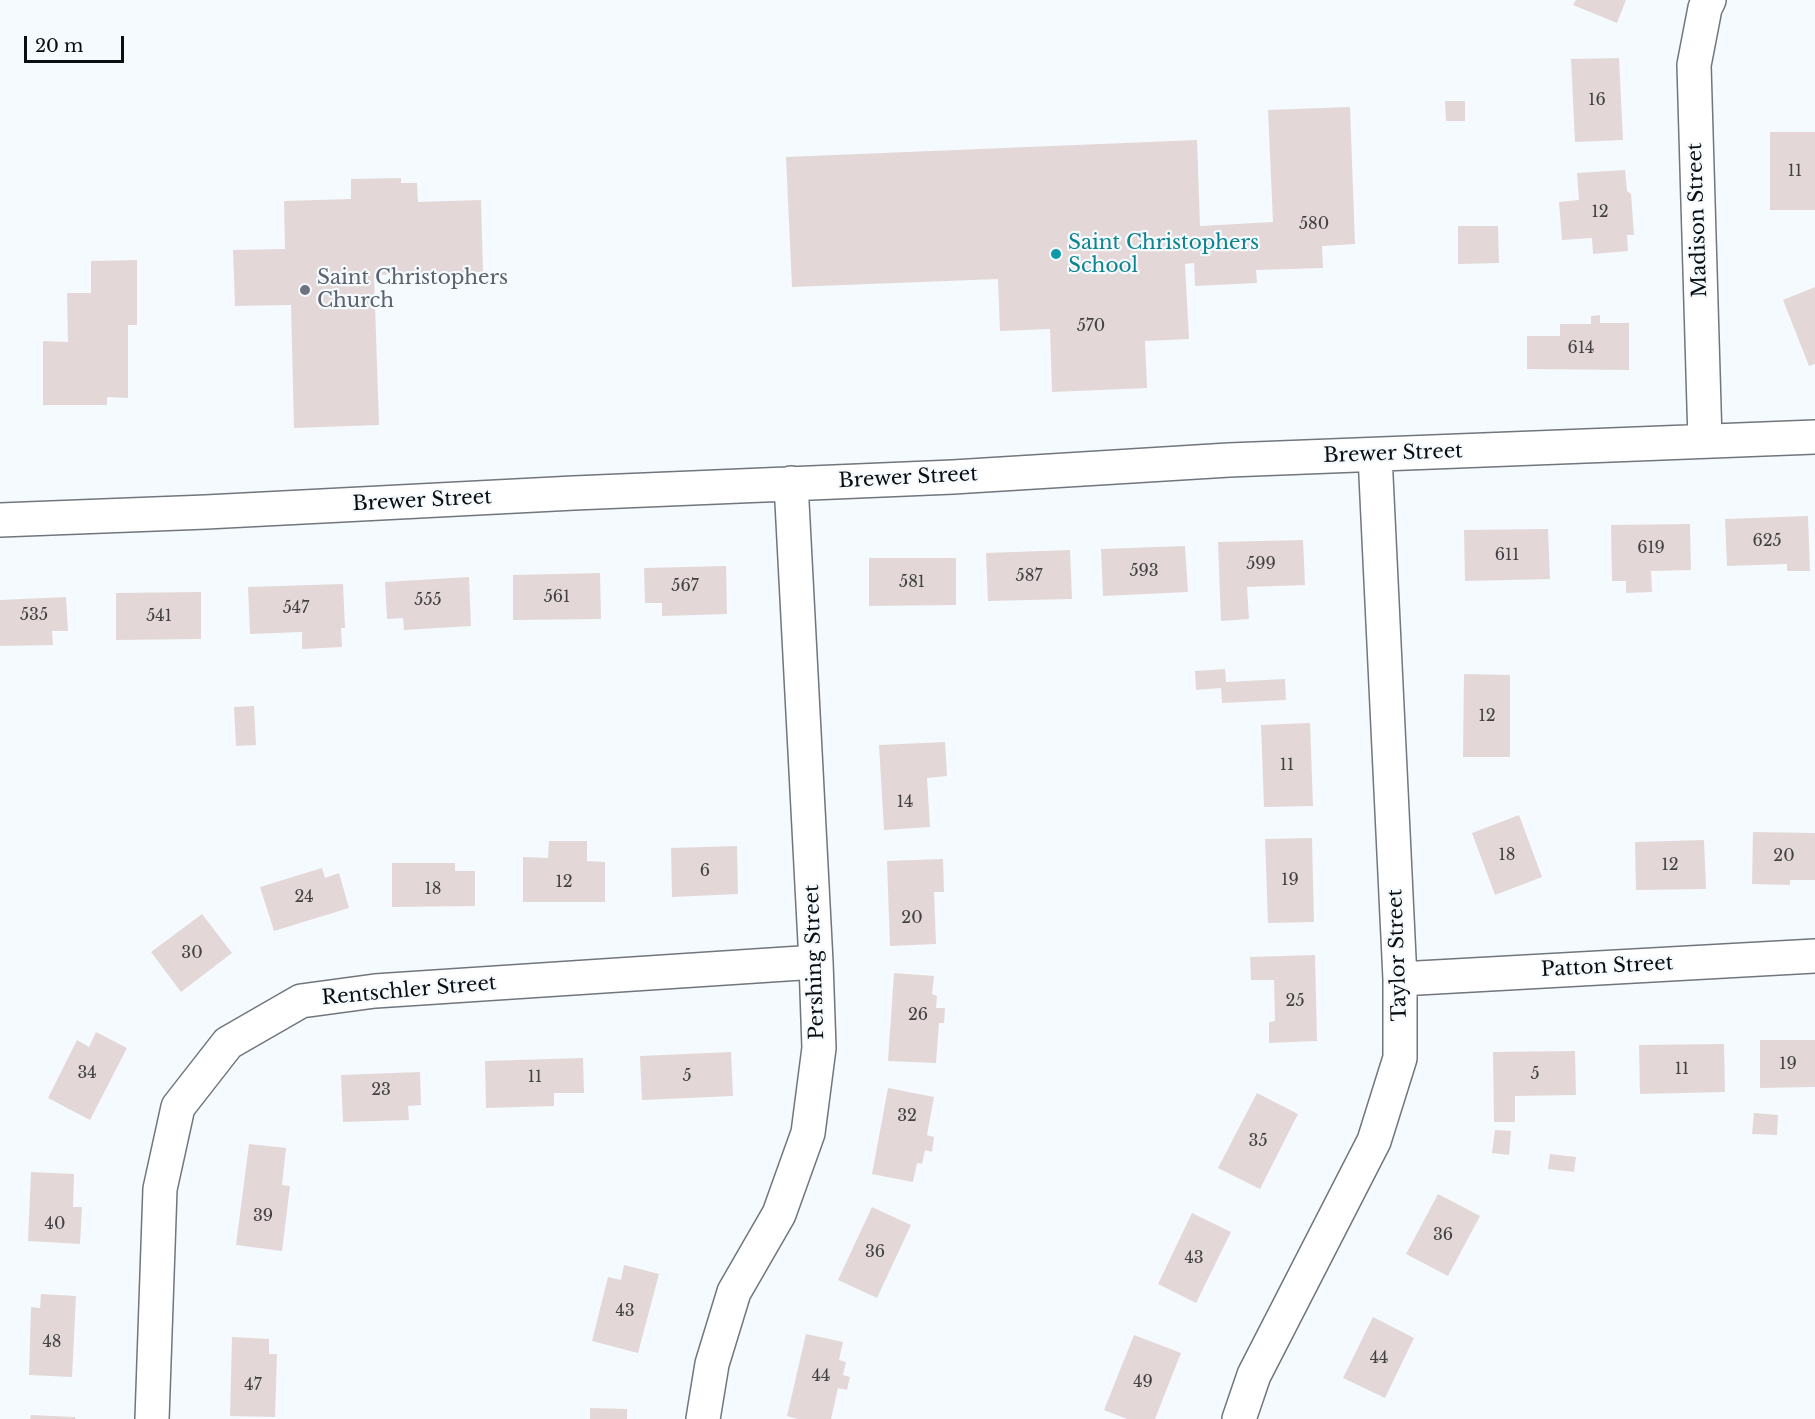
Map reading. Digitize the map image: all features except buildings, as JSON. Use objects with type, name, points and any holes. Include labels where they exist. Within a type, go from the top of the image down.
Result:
[{"type":"street","name":"Madison Street","points":[[1706,441],[1694,65],[1705,8],[1709,0]]},
{"type":"street","name":"Brewer Street","points":[[0,520],[964,476],[1229,460],[1815,436]]},
{"type":"street","name":"Taylor Street","points":[[1239,1419],[1254,1375],[1374,1141],[1400,1058],[1400,979],[1375,455]]},
{"type":"street","name":"Pershing Street","points":[[703,1419],[712,1364],[734,1292],[779,1214],[808,1133],[819,1048],[791,483]]},
{"type":"street","name":"Patton Street","points":[[1400,979],[1815,956]]},
{"type":"street","name":"Rentschler Street","points":[[152,1419],[160,1189],[178,1107],[228,1043],[301,1001],[375,991],[816,963]]},
{"type":"place","name":"Saint Christophers School","points":[[1056,254]]},
{"type":"place","name":"Saint Christophers Church","points":[[305,290]]}]
